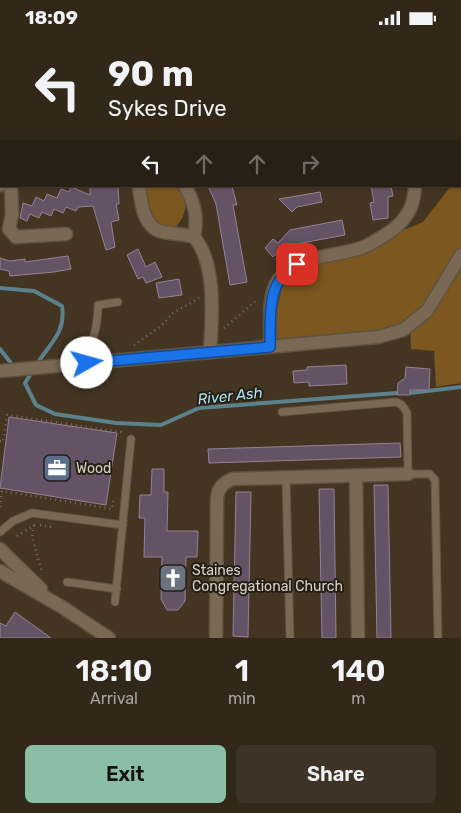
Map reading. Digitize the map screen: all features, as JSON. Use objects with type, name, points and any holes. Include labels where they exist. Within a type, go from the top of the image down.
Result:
[{"type":"street","points":[[11,187],[12,214],[9,229],[16,237],[66,233]]},
{"type":"street","points":[[139,187],[142,211],[149,224],[161,232],[194,237],[202,247],[211,289],[210,352]]},
{"type":"street","points":[[186,187],[191,197],[198,221],[194,237]]},
{"type":"street","points":[[270,347],[272,296],[277,281],[286,271],[297,264],[362,247],[384,236],[410,213],[415,187]]},
{"type":"street","points":[[2,371],[378,337],[403,330],[427,311],[461,255]]},
{"type":"street","points":[[216,638],[218,489],[232,479],[408,474]]},
{"type":"street","points":[[356,476],[358,638]]},
{"type":"street","points":[[0,549],[22,572],[62,607]]},
{"type":"street","points":[[0,571],[62,607],[109,638]]},
{"type":"lane","points":[[87,363],[89,351],[97,333],[98,305],[118,303]]},
{"type":"lane","points":[[282,412],[396,402],[402,405],[407,413],[408,474],[430,474],[435,480],[438,638]]},
{"type":"lane","points":[[115,602],[131,439]]},
{"type":"lane","points":[[286,478],[290,638]]},
{"type":"lane","points":[[0,532],[13,521],[32,513],[123,525]]},
{"type":"lane","points":[[67,582],[117,589]]},
{"type":"path","points":[[211,334],[221,331],[237,319],[277,281]]},
{"type":"path","points":[[120,359],[122,352],[143,341],[173,313],[195,301],[211,289]]},
{"type":"path","points":[[0,441],[3,442],[7,415],[121,432],[120,441]]},
{"type":"path","points":[[0,507],[1,491],[112,509],[116,492]]},
{"type":"path","points":[[54,508],[56,500]]},
{"type":"path","points":[[17,536],[34,525],[32,537],[44,578]]},
{"type":"shaded area","points":[[145,187],[175,187],[183,194],[186,206],[182,219],[174,228],[162,228],[147,214]]},
{"type":"shaded area","points":[[450,187],[461,187],[461,383],[436,387],[434,351],[411,349],[410,321],[366,338],[270,347],[285,271],[362,247],[423,222]]},
{"type":"building","points":[[71,187],[90,195],[90,187],[118,187],[119,204],[116,204],[119,220],[111,222],[115,247],[106,250],[93,206],[78,207],[76,211],[66,207],[63,213],[54,209],[51,216],[42,212],[39,218],[30,214],[27,221],[20,218],[23,203],[32,206],[36,197],[44,201],[47,194],[57,198],[61,189],[69,192]]},
{"type":"building","points":[[208,187],[232,187],[237,205],[233,205],[247,282],[230,285],[216,204]]},
{"type":"building","points":[[371,187],[391,187],[393,196],[388,197],[388,218],[373,220],[370,203],[374,202]]},
{"type":"building","points":[[320,192],[322,202],[297,207],[292,212],[279,199]]},
{"type":"building","points":[[342,220],[345,235],[296,244],[284,258],[278,252],[273,257],[265,248],[273,239],[278,243],[290,230]]},
{"type":"building","points":[[138,249],[146,267],[155,262],[162,277],[146,283],[143,277],[138,279],[127,255]]},
{"type":"building","points":[[68,256],[71,269],[10,276],[9,271],[0,269],[0,258],[10,261],[25,259],[25,262]]},
{"type":"building","points":[[179,279],[182,295],[159,298],[156,283]]},
{"type":"building","points":[[346,365],[347,384],[309,386],[309,382],[294,383],[293,371],[307,370],[307,367]]},
{"type":"building","points":[[406,367],[430,369],[429,390],[410,390],[410,395],[397,395],[398,383],[405,378]]},
{"type":"building","name":"Wood","points":[[9,417],[117,433],[106,505],[0,488]]},
{"type":"building","points":[[400,443],[401,457],[209,463],[208,449]]},
{"type":"building","name":"Staines Congregational Church","points":[[152,469],[164,469],[164,492],[168,492],[167,531],[198,531],[197,557],[186,557],[185,601],[178,610],[167,610],[161,599],[162,557],[144,557],[145,518],[139,518],[140,495],[151,495]]},
{"type":"building","points":[[374,485],[388,485],[391,638],[377,638]]},
{"type":"building","points":[[319,489],[334,489],[336,638],[322,638]]},
{"type":"building","points":[[236,492],[251,492],[248,637],[233,636]]},
{"type":"building","points":[[15,612],[51,638],[0,638],[0,623],[6,626]]},
{"type":"waterway","name":"River Ash","points":[[0,288],[34,291],[62,306],[62,324],[59,331],[37,364]]},
{"type":"waterway","name":"River Ash","points":[[0,349],[14,367]]},
{"type":"waterway","name":"River Ash","points":[[32,372],[25,383],[36,405],[55,414],[116,423],[161,425],[199,408],[397,393]]},
{"type":"waterway","name":"River Ash","points":[[410,393],[461,387]]},
{"type":"place","name":"Wood","points":[[57,468]]},
{"type":"place","name":"Staines Congregational Church","points":[[173,578]]},
{"type":"route","points":[[87,363],[270,347],[272,296],[277,281],[286,271],[297,264]]}]
